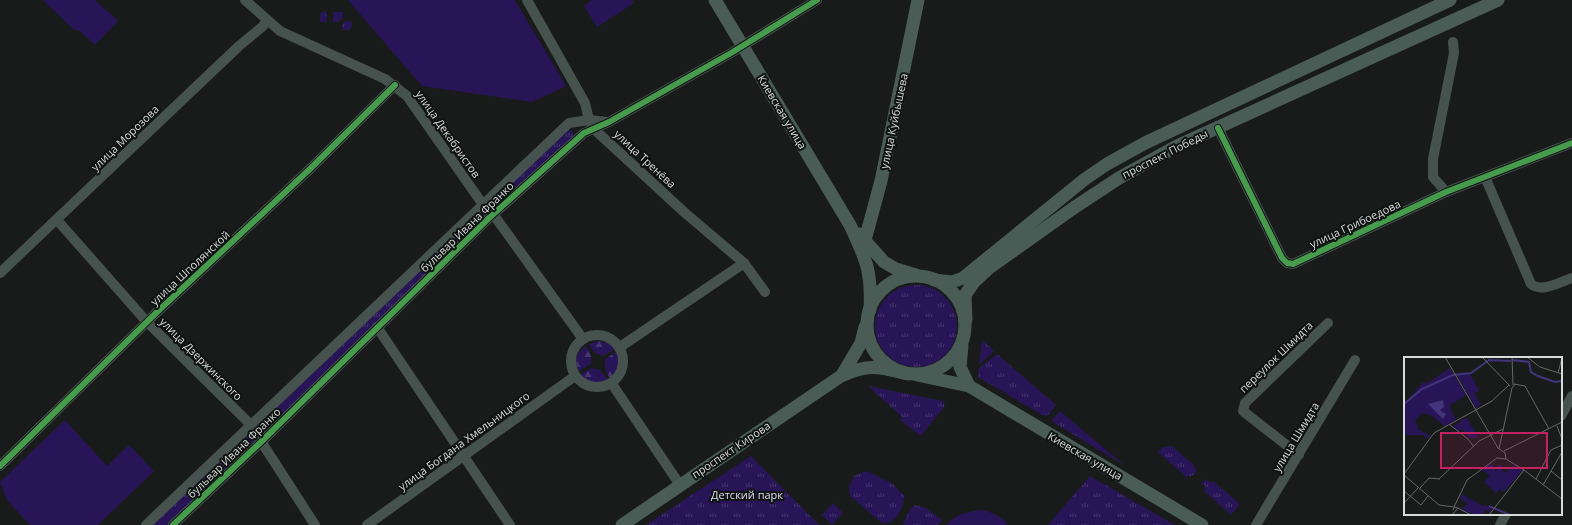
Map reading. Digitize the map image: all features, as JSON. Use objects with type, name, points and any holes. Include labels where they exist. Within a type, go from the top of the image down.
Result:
[{"type":"main road","name":"Киевская улица","points":[[715,0],[850,225],[866,261],[871,287],[869,312]]},
{"type":"main road","name":"улица Куйбышева","points":[[865,240],[879,187],[918,0]]},
{"type":"main road","name":"проспект Победы","points":[[928,278],[952,282],[963,278],[1085,179],[1107,164],[1145,143],[1450,0]]},
{"type":"main road","name":"проспект Победы","points":[[966,320],[965,295],[974,282],[989,268],[1075,207],[1119,178],[1177,146],[1498,0]]},
{"type":"main road","points":[[1399,24],[1408,40]]},
{"type":"main road","name":"Киевская улица","points":[[850,225],[884,262],[896,269],[928,278]]},
{"type":"main road","points":[[841,376],[861,343],[869,312],[878,294],[895,280],[912,276],[928,278],[947,288],[958,298],[962,305],[966,320],[960,367],[969,386]]},
{"type":"main road","points":[[869,312],[867,328],[873,350],[888,366],[912,374]]},
{"type":"main road","points":[[841,376],[857,369],[877,366],[912,374],[928,373],[944,366],[956,354],[962,344]]},
{"type":"main road","name":"Киевская улица","points":[[912,374],[969,386],[1202,525]]},
{"type":"main road","name":"проспект Кирова","points":[[622,525],[841,376]]},
{"type":"street","name":"улица Декабристов","points":[[245,0],[280,31],[385,79],[407,96],[483,204],[493,215],[583,339]]},
{"type":"street","points":[[527,0],[585,103],[591,124]]},
{"type":"street","name":"бульвар Ивана Франко","points":[[146,525],[569,123],[591,124],[609,122],[743,46],[817,0]]},
{"type":"street","name":"улица Морозова","points":[[0,273],[267,21]]},
{"type":"street","points":[[1446,192],[1433,176],[1434,159],[1454,53],[1453,42]]},
{"type":"street","name":"улица Шполянской","points":[[0,466],[147,322],[311,168],[395,86]]},
{"type":"street","name":"бульвар Ивана Франко","points":[[173,525],[261,442],[493,215],[584,133],[591,124]]},
{"type":"street","name":"улица Тренёва","points":[[591,124],[684,212],[744,263],[765,292]]},
{"type":"street","name":"улица Грибоедова","points":[[1218,128],[1282,258],[1287,263],[1293,264],[1446,192],[1572,143]]},
{"type":"street","points":[[1485,177],[1530,284],[1535,288],[1544,288],[1572,278]]},
{"type":"street","name":"улица Дзержинского","points":[[57,220],[147,322],[250,426],[315,525]]},
{"type":"street","points":[[620,347],[744,263]]},
{"type":"street","name":"переулок Шмидта","points":[[1299,455],[1243,411],[1244,403],[1328,323]]},
{"type":"street","points":[[377,327],[510,525]]},
{"type":"street","points":[[593,335],[603,335],[613,339],[620,347],[624,357],[624,367],[619,377],[612,384],[602,388],[592,387],[582,383],[575,376],[571,366],[571,355],[576,346],[583,339],[593,335]]},
{"type":"street","name":"улица Шмидта","points":[[1256,525],[1355,360]]},
{"type":"street","name":"улица Богдана Хмельницкого","points":[[367,525],[575,376]]},
{"type":"street","points":[[612,384],[680,485]]},
{"type":"street","points":[[1562,414],[1572,396]]},
{"type":"street","points":[[1500,525],[1505,515]]},
{"type":"green space","points":[[43,0],[95,0],[118,21],[95,45],[79,30],[74,30]]},
{"type":"green space","points":[[348,0],[515,0],[566,86],[532,102],[422,86]]},
{"type":"green space","points":[[592,0],[632,0],[634,3],[597,27],[584,6]]},
{"type":"green space","points":[[326,10],[327,22],[320,22],[320,14]]},
{"type":"green space","points":[[333,12],[343,12],[343,17],[339,22],[333,22]]},
{"type":"green space","points":[[345,21],[352,22],[352,27],[349,30],[343,30],[342,25]]},
{"type":"green space","points":[[568,128],[576,136],[492,211],[487,205]]},
{"type":"green space","points":[[484,208],[489,214],[261,438],[254,427]]},
{"type":"green space","points":[[916,285],[932,288],[945,297],[954,310],[957,326],[954,342],[945,355],[932,364],[916,367],[900,364],[887,355],[878,342],[875,326],[878,310],[887,297],[900,288]]},
{"type":"green space","points":[[982,340],[994,351],[979,365]]},
{"type":"green space","points":[[596,341],[610,343],[615,349],[603,356],[595,353],[589,345]]},
{"type":"green space","points":[[586,346],[591,355],[591,364],[579,371],[576,364],[576,357]]},
{"type":"green space","points":[[616,352],[619,359],[619,367],[611,381],[605,369],[605,359]]},
{"type":"green space","points":[[997,354],[1056,405],[1048,415],[1044,416],[978,377],[979,368]]},
{"type":"green space","points":[[592,368],[600,370],[609,381],[593,383],[583,378],[581,374]]},
{"type":"green space","points":[[868,386],[943,401],[945,406],[921,436],[900,420],[902,417]]},
{"type":"green space","points":[[1060,411],[1125,466],[1053,422],[1052,420]]},
{"type":"green space","points":[[65,420],[107,466],[129,445],[154,471],[98,525],[30,525],[7,500],[0,482]]},
{"type":"green space","points":[[251,430],[258,440],[168,525],[151,525]]},
{"type":"green space","points":[[1172,446],[1195,466],[1194,467],[1197,471],[1192,476],[1186,477],[1158,452],[1163,447]]},
{"type":"green space","name":"Детский парк","points":[[751,456],[819,525],[646,525]]},
{"type":"green space","points":[[867,471],[893,484],[904,496],[901,510],[892,521],[888,523],[883,524],[850,496],[849,486],[855,475]]},
{"type":"green space","points":[[1090,476],[1175,525],[1048,525]]},
{"type":"green space","points":[[1205,479],[1211,483],[1213,481],[1240,504],[1231,515],[1205,492],[1205,486],[1201,484]]},
{"type":"green space","points":[[833,503],[843,513],[832,525],[822,515]]},
{"type":"green space","points":[[915,505],[926,508],[942,520],[938,525],[903,525],[910,509]]},
{"type":"green space","points":[[984,510],[997,515],[1007,523],[1005,525],[946,525],[954,518],[964,513]]},
{"type":"cycle path","points":[[173,525],[261,442],[489,218],[584,133],[609,122],[731,53],[817,0]]},
{"type":"cycle path","points":[[0,466],[156,313],[311,168],[395,85]]},
{"type":"cycle path","points":[[1218,128],[1282,258],[1287,263],[1293,264],[1446,192],[1572,143]]}]
